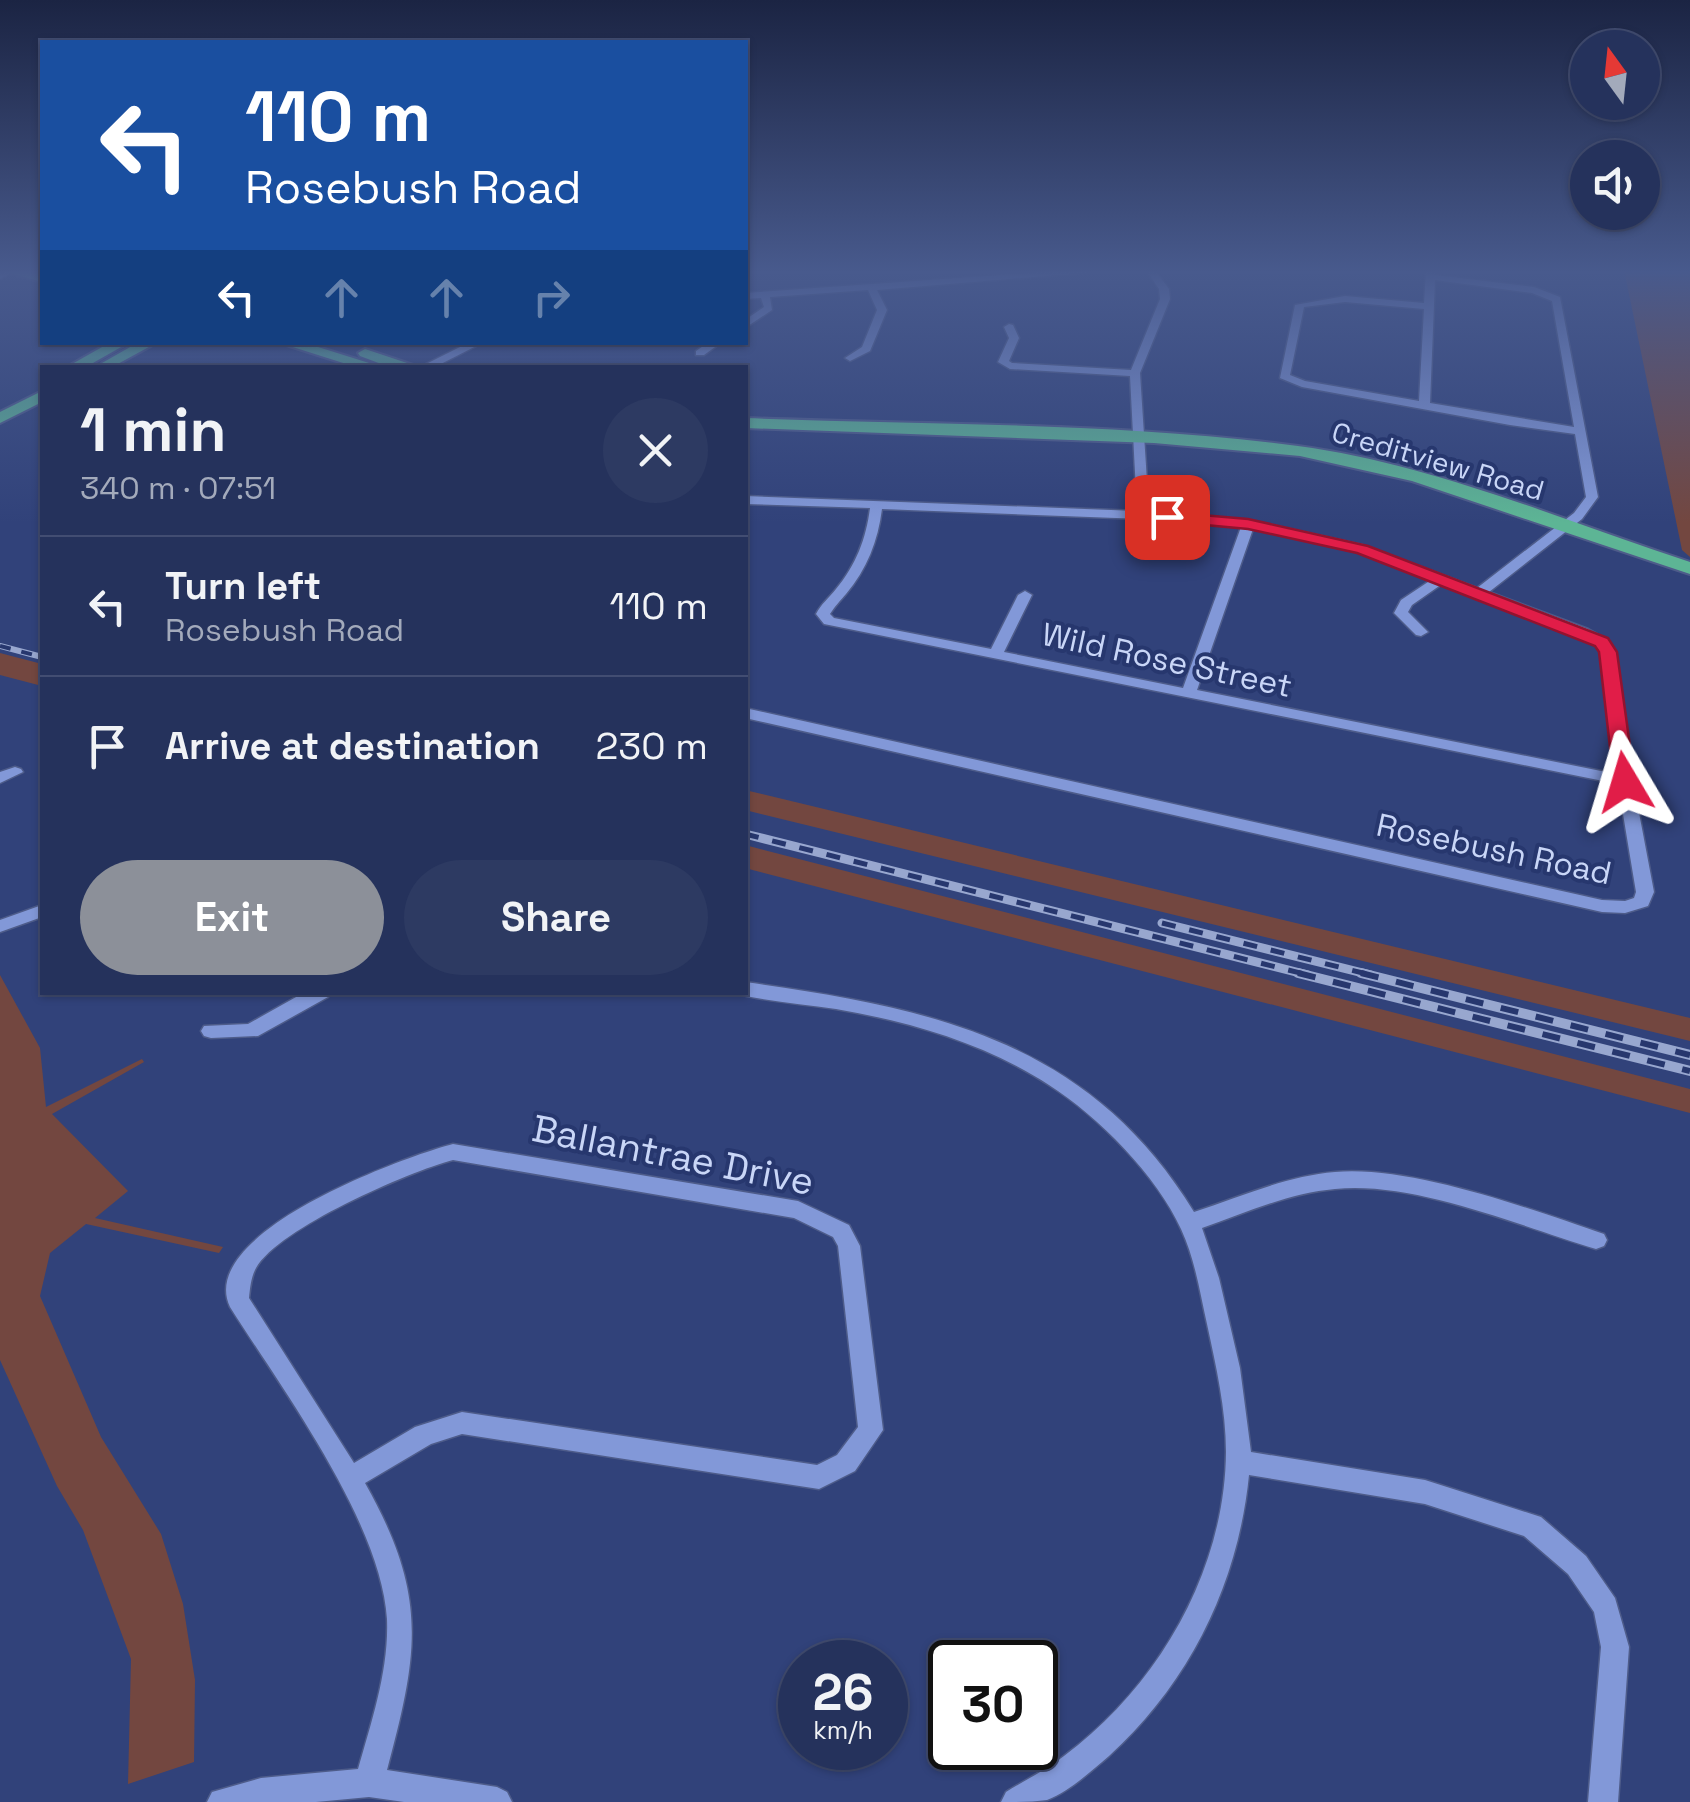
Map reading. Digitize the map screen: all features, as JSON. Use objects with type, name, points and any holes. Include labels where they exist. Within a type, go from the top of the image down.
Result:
[{"type":"main road","points":[[328,354],[367,365]]},
{"type":"main road","points":[[365,354],[399,365]]},
{"type":"main road","points":[[0,404],[40,383]]},
{"type":"main road","points":[[0,418],[40,397]]},
{"type":"main road","name":"Creditview Road","points":[[748,423],[1138,437],[1300,452],[1365,464],[1690,568]]},
{"type":"street","points":[[429,365],[453,354]]},
{"type":"street","points":[[850,358],[857,354]]},
{"type":"street","points":[[1007,354],[1003,362],[1010,366],[1134,373]]},
{"type":"street","points":[[1142,354],[1134,373],[1143,515]]},
{"type":"street","points":[[1289,354],[1284,376],[1302,384],[1424,404],[1500,423],[1580,431]]},
{"type":"street","points":[[1424,404],[1426,354]]},
{"type":"street","points":[[1480,592],[1578,516],[1592,497],[1567,354]]},
{"type":"street","name":"Rosebush Road","points":[[748,500],[1143,515],[1248,524],[1362,549],[1601,642],[1608,652],[1625,782],[1645,892],[1642,902],[1625,907],[1602,906],[748,714]]},
{"type":"street","name":"Wild Rose Street","points":[[876,506],[872,544],[841,593],[824,607],[829,621],[1625,782]]},
{"type":"street","points":[[1188,694],[1248,524]]},
{"type":"street","points":[[1421,632],[1401,614],[1406,603],[1442,578]]},
{"type":"street","points":[[996,653],[1026,595]]},
{"type":"street","points":[[0,926],[40,912]]},
{"type":"street","points":[[748,989],[911,1016],[991,1043],[1096,1110],[1144,1161],[1189,1223],[1231,1384],[1238,1462],[1229,1534],[1200,1618],[1153,1690],[1079,1763],[1016,1802]]},
{"type":"street","points":[[212,1031],[250,1031],[316,995]]},
{"type":"street","name":"Ballantrae Drive","points":[[349,1478],[424,1435],[462,1423],[819,1477],[846,1463],[871,1430],[849,1246],[841,1231],[798,1210],[453,1152],[398,1168],[279,1233],[251,1257],[240,1278],[238,1300],[349,1478],[390,1563],[400,1615],[397,1677],[369,1782]]},
{"type":"street","points":[[1189,1223],[1302,1188],[1337,1180],[1370,1181],[1422,1190],[1596,1240]]},
{"type":"street","points":[[1238,1462],[1347,1477],[1461,1503],[1532,1526],[1576,1566],[1606,1606],[1614,1647],[1603,1802]]},
{"type":"street","points":[[222,1802],[261,1793],[369,1782],[496,1802]]},
{"type":"shaded area","points":[[1641,354],[1690,354],[1690,557],[1682,550]]},
{"type":"shaded area","points":[[0,653],[40,663],[40,685],[0,675]]},
{"type":"shaded area","points":[[748,791],[1690,1018],[1690,1041],[748,811]]},
{"type":"shaded area","points":[[748,846],[1690,1089],[1690,1113],[748,869]]},
{"type":"shaded area","points":[[0,975],[40,1048],[46,1107],[142,1059],[144,1062],[52,1114],[128,1191],[95,1218],[223,1247],[219,1253],[86,1224],[50,1253],[40,1296],[101,1437],[161,1534],[183,1604],[195,1680],[194,1762],[128,1784],[131,1659],[83,1530],[57,1486],[0,1360]]},
{"type":"railway","points":[[0,646],[40,656]]},
{"type":"railway","points":[[748,835],[1308,975]]},
{"type":"railway","points":[[1162,923],[1371,975]]},
{"type":"railway","points":[[1298,973],[1690,1071]]},
{"type":"railway","points":[[1361,973],[1690,1055]]},
{"type":"route","points":[[1167,517],[1248,524],[1362,549],[1601,642],[1608,652],[1625,782]]}]
